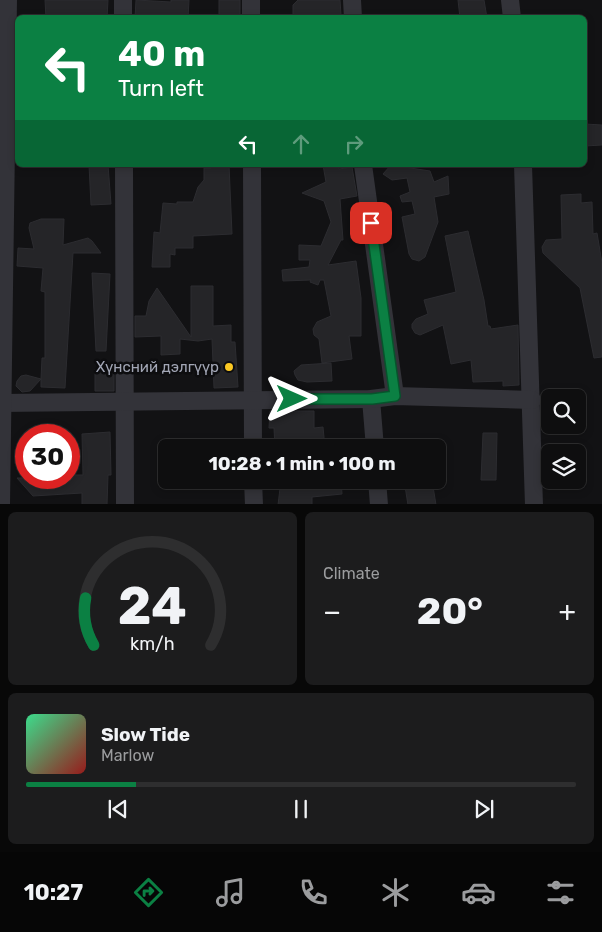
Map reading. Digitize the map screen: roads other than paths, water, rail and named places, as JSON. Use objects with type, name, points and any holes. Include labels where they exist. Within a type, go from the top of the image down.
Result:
[{"type":"street","points":[[1,504],[8,0]]},
{"type":"street","points":[[123,0],[123,15]]},
{"type":"street","points":[[252,0],[252,15]]},
{"type":"street","points":[[352,0],[354,15]]},
{"type":"street","points":[[510,0],[512,15]]},
{"type":"street","points":[[124,167],[125,504]]},
{"type":"street","points":[[252,167],[253,439]]},
{"type":"street","points":[[363,167],[395,396]]},
{"type":"street","points":[[523,167],[534,504]]},
{"type":"street","points":[[2,403],[372,399],[395,396],[532,400]]},
{"type":"street","points":[[372,399],[374,439]]},
{"type":"street","points":[[253,489],[254,504]]},
{"type":"street","points":[[378,489],[379,504]]},
{"type":"place","name":"Хүнсний дэлгүүр","points":[[229,367]]}]
